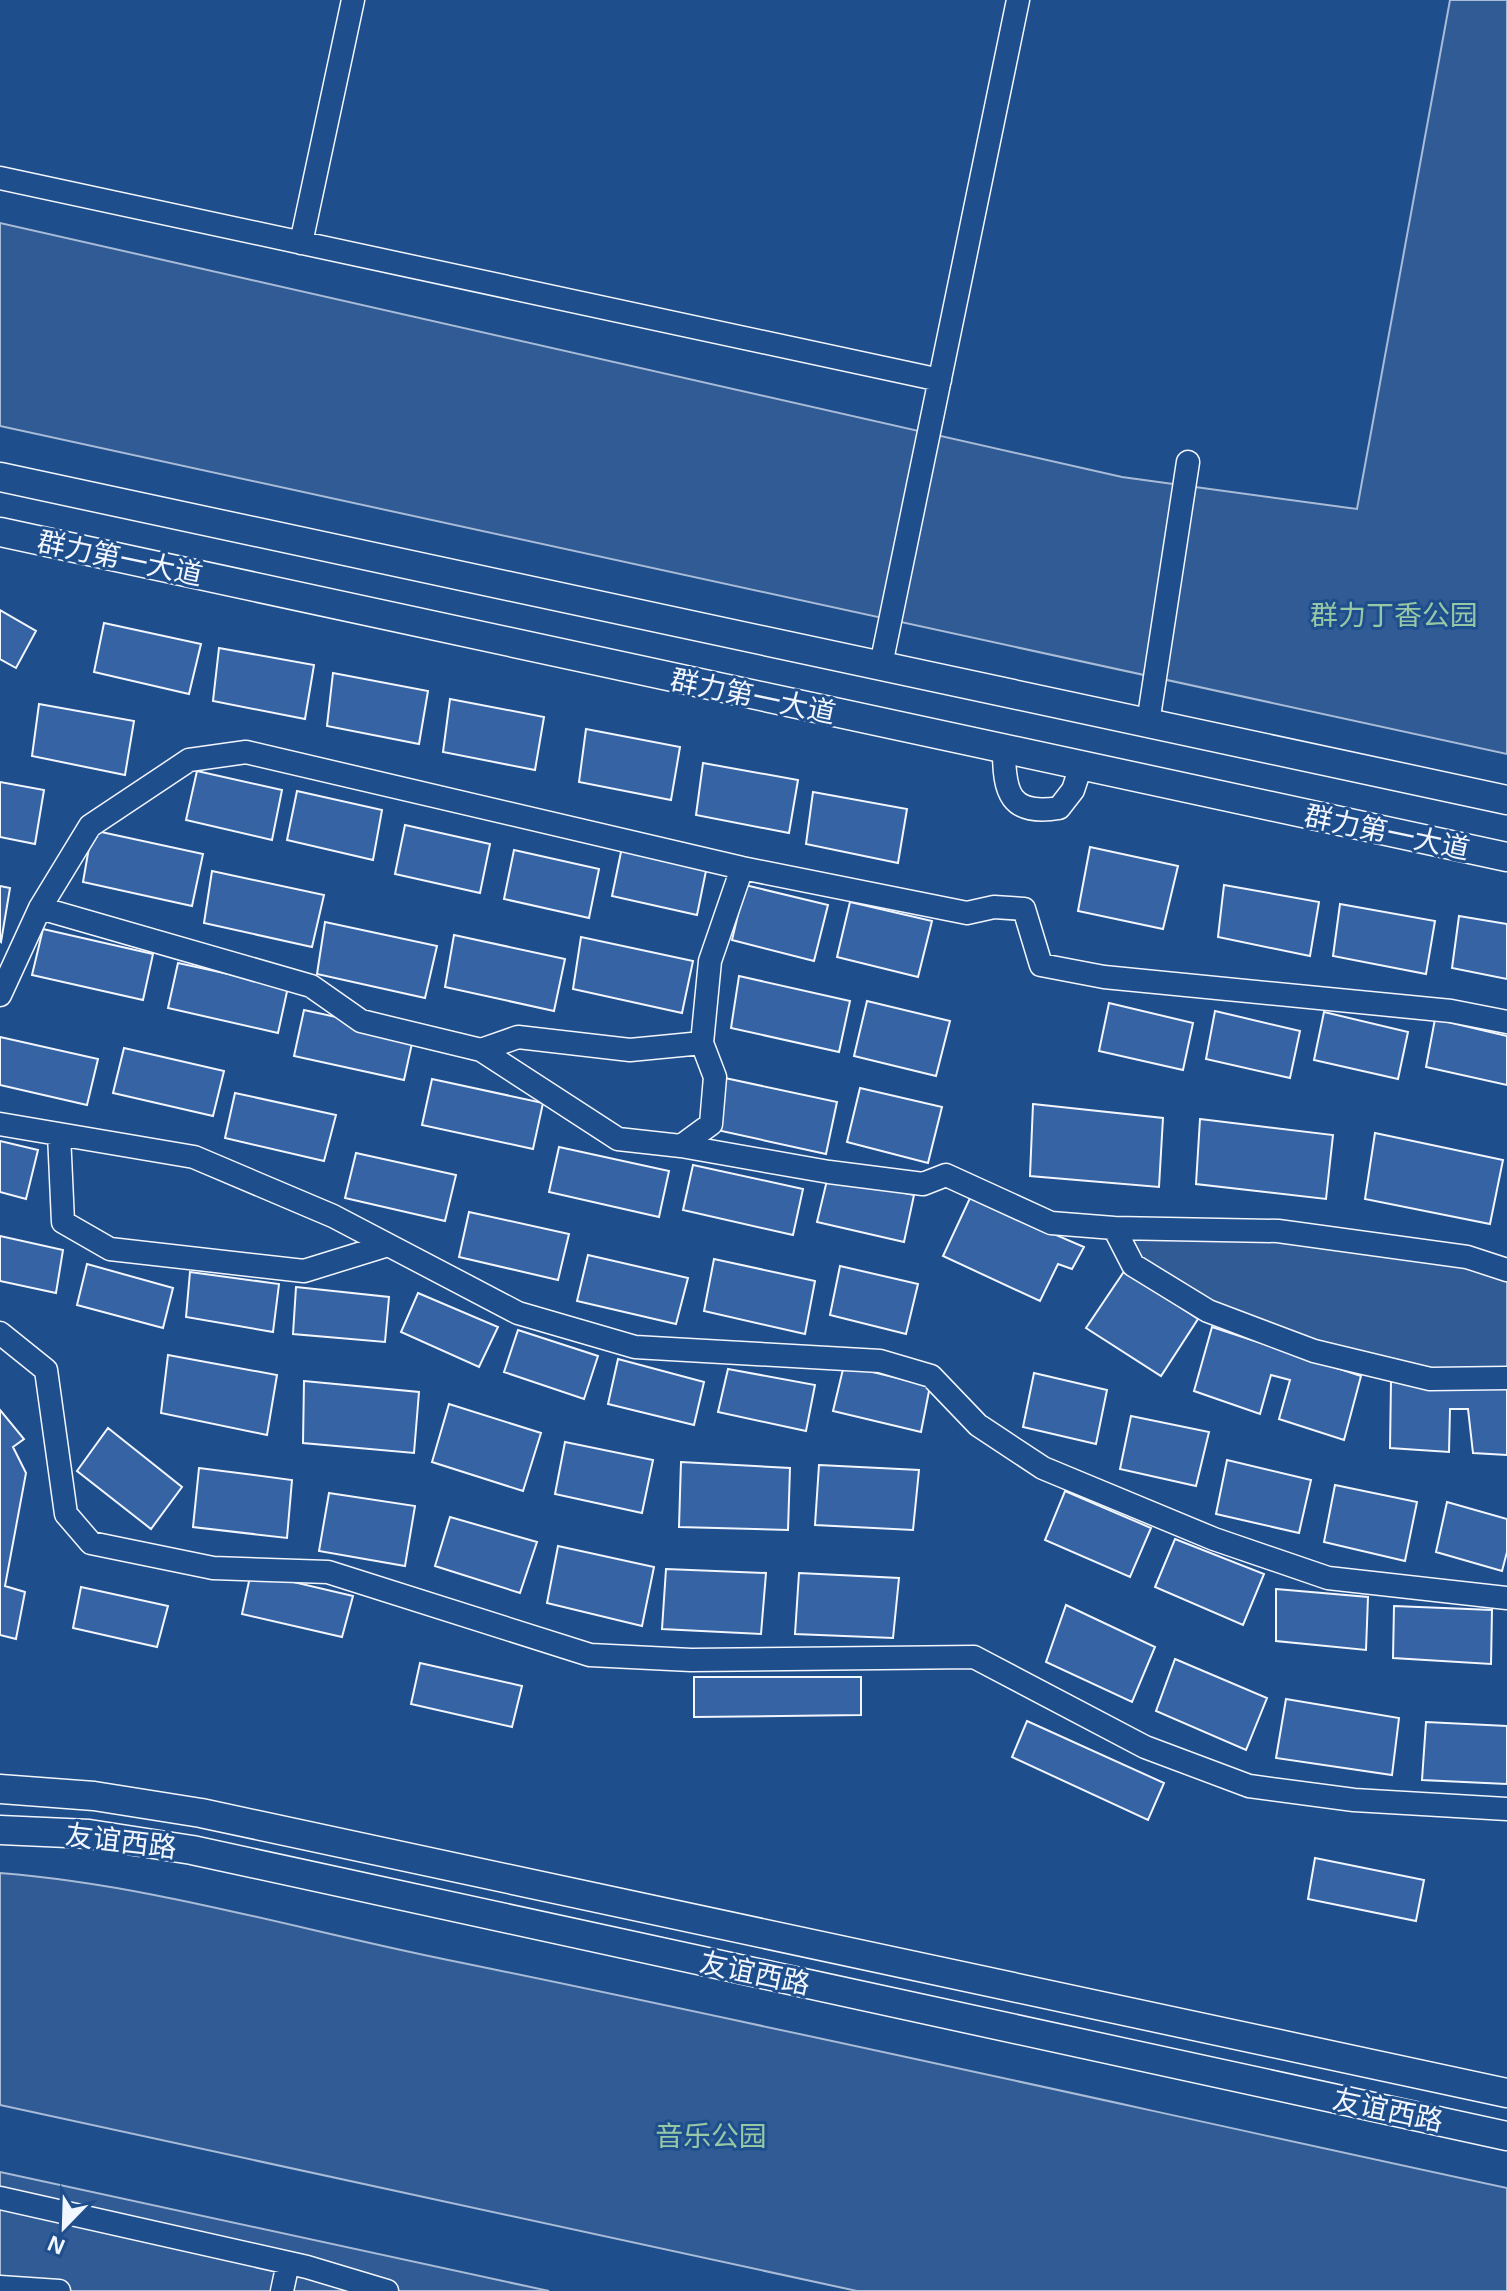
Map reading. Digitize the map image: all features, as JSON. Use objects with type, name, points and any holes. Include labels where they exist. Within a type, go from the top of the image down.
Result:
[{"type":"main road","name":"群力第一大道","points":[[0,477],[1507,800]]},
{"type":"main road","name":"群力第一大道","points":[[0,532],[1507,857]]},
{"type":"main road","name":"友谊西路","points":[[0,1789],[94,1796],[201,1813],[1507,2093]]},
{"type":"main road","name":"友谊西路","points":[[0,1830],[89,1834],[192,1850],[1507,2136]]},
{"type":"street","points":[[301,243],[353,0]]},
{"type":"street","points":[[881,665],[1018,0]]},
{"type":"street","points":[[0,178],[940,380]]},
{"type":"street","points":[[1148,723],[1188,462]]},
{"type":"street","points":[[1004,750],[1004,780],[1015,802],[1035,812],[1059,808],[1073,790],[1081,766]]},
{"type":"street","points":[[0,995],[40,908],[90,826],[189,760],[246,752],[742,868],[967,913],[994,907],[1024,909],[1041,965],[1104,977],[1451,1011],[1507,1022]]},
{"type":"street","points":[[681,1146],[711,1124],[715,1077],[702,1043],[710,961],[742,868]]},
{"type":"street","points":[[40,908],[311,986],[361,1021],[481,1050],[618,1139],[923,1184],[946,1175],[1051,1223],[1114,1228],[1278,1231],[1467,1257],[1507,1270]]},
{"type":"street","points":[[481,1050],[518,1037],[630,1050],[702,1043]]},
{"type":"street","points":[[0,1124],[194,1157],[333,1216],[518,1313],[635,1347],[880,1361],[931,1376],[978,1425],[1043,1468],[1214,1539],[1328,1578],[1507,1598]]},
{"type":"street","points":[[59,1134],[63,1222],[110,1249],[304,1271],[388,1245]]},
{"type":"street","points":[[1114,1228],[1133,1265],[1208,1311],[1301,1346],[1430,1379],[1507,1378]]},
{"type":"street","points":[[0,1333],[46,1370],[66,1514],[91,1543],[213,1568],[328,1572],[590,1655],[691,1660],[974,1657],[1145,1747],[1249,1786],[1354,1800],[1507,1809]]},
{"type":"street","points":[[0,2198],[288,2263],[387,2291]]},
{"type":"street","points":[[282,2291],[288,2263]]},
{"type":"street","points":[[0,2287],[59,2291]]},
{"type":"green space","name":"群力丁香公园","points":[[1450,0],[1507,0],[1507,754],[0,426],[0,223],[1122,477],[1357,509]]},
{"type":"green space","points":[[1114,1228],[1278,1231],[1507,1270],[1507,1378],[1430,1379],[1314,1351],[1133,1265]]},
{"type":"green space","name":"音乐公园","points":[[0,1873],[113,1887],[169,1898],[1507,2188],[1507,2291],[857,2291],[0,2105]]},
{"type":"green space","points":[[0,2172],[549,2291],[0,2291]]},
{"type":"building","points":[[0,610],[36,631],[16,668],[0,659]]},
{"type":"building","points":[[104,623],[201,644],[189,694],[94,672]]},
{"type":"building","points":[[219,648],[314,665],[305,719],[213,701]]},
{"type":"building","points":[[333,673],[428,691],[419,744],[327,726]]},
{"type":"building","points":[[450,699],[544,717],[535,770],[443,752]]},
{"type":"building","points":[[39,704],[134,721],[125,775],[32,756]]},
{"type":"building","points":[[586,729],[680,747],[671,800],[579,782]]},
{"type":"building","points":[[703,763],[798,780],[789,833],[696,815]]},
{"type":"building","points":[[197,771],[282,790],[272,840],[186,820]]},
{"type":"building","points":[[0,782],[44,790],[35,844],[0,837]]},
{"type":"building","points":[[297,791],[382,810],[373,860],[287,840]]},
{"type":"building","points":[[813,792],[907,809],[898,863],[806,844]]},
{"type":"building","points":[[405,825],[490,844],[480,893],[395,874]]},
{"type":"building","points":[[92,830],[203,854],[192,906],[83,882]]},
{"type":"building","points":[[622,847],[707,866],[697,915],[612,896]]},
{"type":"building","points":[[1090,847],[1178,866],[1163,929],[1078,911]]},
{"type":"building","points":[[514,850],[599,869],[589,918],[504,899]]},
{"type":"building","points":[[212,871],[324,895],[312,947],[204,923]]},
{"type":"building","points":[[745,885],[828,905],[814,961],[732,940]]},
{"type":"building","points":[[1224,885],[1319,902],[1310,956],[1218,937]]},
{"type":"building","points":[[0,886],[10,888],[1,942],[0,941]]},
{"type":"building","points":[[850,902],[932,921],[918,977],[837,957]]},
{"type":"building","points":[[1340,904],[1435,921],[1426,974],[1333,956]]},
{"type":"building","points":[[1459,916],[1507,924],[1507,979],[1452,968]]},
{"type":"building","points":[[325,922],[437,946],[425,998],[317,974]]},
{"type":"building","points":[[43,929],[153,954],[143,1000],[32,975]]},
{"type":"building","points":[[454,935],[565,959],[554,1011],[445,987]]},
{"type":"building","points":[[581,937],[693,961],[682,1013],[573,989]]},
{"type":"building","points":[[178,963],[288,987],[278,1033],[168,1008]]},
{"type":"building","points":[[739,976],[850,1001],[839,1052],[731,1028]]},
{"type":"building","points":[[867,1001],[950,1021],[936,1076],[854,1056]]},
{"type":"building","points":[[1109,1003],[1193,1023],[1183,1070],[1099,1051]]},
{"type":"building","points":[[304,1010],[414,1034],[404,1080],[294,1056]]},
{"type":"building","points":[[1215,1011],[1300,1031],[1290,1078],[1206,1059]]},
{"type":"building","points":[[1324,1012],[1408,1032],[1398,1079],[1314,1060]]},
{"type":"building","points":[[1435,1019],[1507,1036],[1507,1085],[1426,1067]]},
{"type":"building","points":[[0,1037],[98,1059],[87,1105],[0,1085]]},
{"type":"building","points":[[124,1048],[224,1071],[213,1116],[113,1093]]},
{"type":"building","points":[[725,1078],[837,1102],[826,1154],[717,1130]]},
{"type":"building","points":[[432,1079],[543,1103],[533,1149],[422,1125]]},
{"type":"building","points":[[860,1088],[942,1107],[928,1163],[847,1142]]},
{"type":"building","points":[[235,1093],[336,1115],[324,1161],[225,1138]]},
{"type":"building","points":[[1033,1104],[1163,1118],[1159,1187],[1030,1176]]},
{"type":"building","points":[[1200,1119],[1333,1135],[1326,1199],[1196,1184]]},
{"type":"building","points":[[1375,1133],[1503,1160],[1490,1224],[1365,1199]]},
{"type":"building","points":[[0,1141],[38,1150],[26,1199],[0,1192]]},
{"type":"building","points":[[559,1147],[669,1171],[659,1217],[549,1192]]},
{"type":"building","points":[[356,1153],[456,1175],[445,1221],[345,1198]]},
{"type":"building","points":[[693,1165],[803,1189],[793,1235],[683,1210]]},
{"type":"building","points":[[828,1176],[914,1195],[904,1242],[817,1222]]},
{"type":"building","points":[[970,1198],[1084,1247],[1072,1269],[1058,1264],[1040,1301],[943,1256]]},
{"type":"building","points":[[469,1212],[569,1234],[558,1280],[459,1257]]},
{"type":"building","points":[[0,1236],[63,1250],[56,1293],[0,1281]]},
{"type":"building","points":[[588,1255],[688,1278],[676,1324],[577,1301]]},
{"type":"building","points":[[714,1259],[815,1281],[805,1334],[704,1311]]},
{"type":"building","points":[[87,1264],[173,1288],[163,1328],[77,1305]]},
{"type":"building","points":[[840,1266],[918,1284],[906,1334],[830,1315]]},
{"type":"building","points":[[1125,1270],[1198,1319],[1161,1376],[1086,1328]]},
{"type":"building","points":[[190,1272],[279,1284],[273,1332],[186,1317]]},
{"type":"building","points":[[296,1287],[389,1297],[385,1342],[293,1334]]},
{"type":"building","points":[[418,1293],[498,1327],[479,1367],[401,1332]]},
{"type":"building","points":[[1212,1327],[1361,1376],[1344,1440],[1279,1419],[1290,1380],[1271,1375],[1260,1414],[1194,1391]]},
{"type":"building","points":[[518,1330],[598,1356],[584,1399],[504,1372]]},
{"type":"building","points":[[168,1355],[277,1375],[267,1435],[161,1413]]},
{"type":"building","points":[[618,1359],[704,1382],[694,1425],[608,1404]]},
{"type":"building","points":[[844,1365],[930,1386],[921,1432],[833,1411]]},
{"type":"building","points":[[728,1369],[815,1385],[806,1431],[718,1412]]},
{"type":"building","points":[[1034,1373],[1107,1390],[1096,1444],[1023,1427]]},
{"type":"building","points":[[304,1381],[419,1392],[414,1453],[303,1443]]},
{"type":"building","points":[[1391,1381],[1507,1386],[1507,1455],[1473,1453],[1468,1409],[1450,1409],[1449,1452],[1390,1448]]},
{"type":"building","points":[[449,1404],[541,1433],[523,1491],[432,1462]]},
{"type":"building","points":[[0,1410],[24,1439],[13,1447],[26,1473],[5,1586],[25,1592],[16,1639],[0,1635]]},
{"type":"building","points":[[1131,1416],[1209,1432],[1196,1486],[1120,1469]]},
{"type":"building","points":[[108,1428],[182,1487],[151,1529],[77,1471]]},
{"type":"building","points":[[565,1442],[653,1460],[642,1513],[555,1494]]},
{"type":"building","points":[[1227,1460],[1311,1480],[1299,1533],[1216,1514]]},
{"type":"building","points":[[681,1462],[790,1468],[788,1530],[679,1527]]},
{"type":"building","points":[[819,1465],[919,1470],[913,1530],[815,1525]]},
{"type":"building","points":[[199,1468],[292,1480],[287,1538],[193,1527]]},
{"type":"building","points":[[1335,1485],[1417,1502],[1405,1561],[1324,1542]]},
{"type":"building","points":[[1065,1491],[1151,1528],[1130,1577],[1045,1540]]},
{"type":"building","points":[[329,1493],[415,1506],[405,1566],[319,1551]]},
{"type":"building","points":[[1447,1502],[1507,1519],[1507,1552],[1502,1571],[1436,1552]]},
{"type":"building","points":[[450,1517],[537,1542],[520,1593],[435,1566]]},
{"type":"building","points":[[1175,1539],[1264,1574],[1243,1625],[1155,1587]]},
{"type":"building","points":[[558,1546],[654,1567],[642,1626],[547,1603]]},
{"type":"building","points":[[666,1569],[766,1573],[761,1634],[662,1629]]},
{"type":"building","points":[[251,1572],[353,1596],[342,1637],[242,1614]]},
{"type":"building","points":[[799,1573],[899,1578],[893,1638],[795,1634]]},
{"type":"building","points":[[81,1587],[168,1606],[157,1647],[73,1628]]},
{"type":"building","points":[[1276,1589],[1368,1597],[1366,1650],[1276,1641]]},
{"type":"building","points":[[1066,1605],[1155,1647],[1132,1702],[1046,1662]]},
{"type":"building","points":[[1394,1606],[1492,1610],[1491,1664],[1393,1658]]},
{"type":"building","points":[[1175,1659],[1267,1698],[1246,1750],[1156,1711]]},
{"type":"building","points":[[420,1663],[522,1686],[512,1727],[411,1704]]},
{"type":"building","points":[[694,1677],[861,1677],[861,1715],[694,1717]]},
{"type":"building","points":[[1286,1699],[1399,1718],[1392,1775],[1276,1758]]},
{"type":"building","points":[[1027,1721],[1164,1783],[1148,1820],[1012,1757]]},
{"type":"building","points":[[1426,1722],[1507,1726],[1507,1784],[1422,1780]]},
{"type":"building","points":[[1315,1858],[1424,1880],[1416,1921],[1308,1899]]}]
